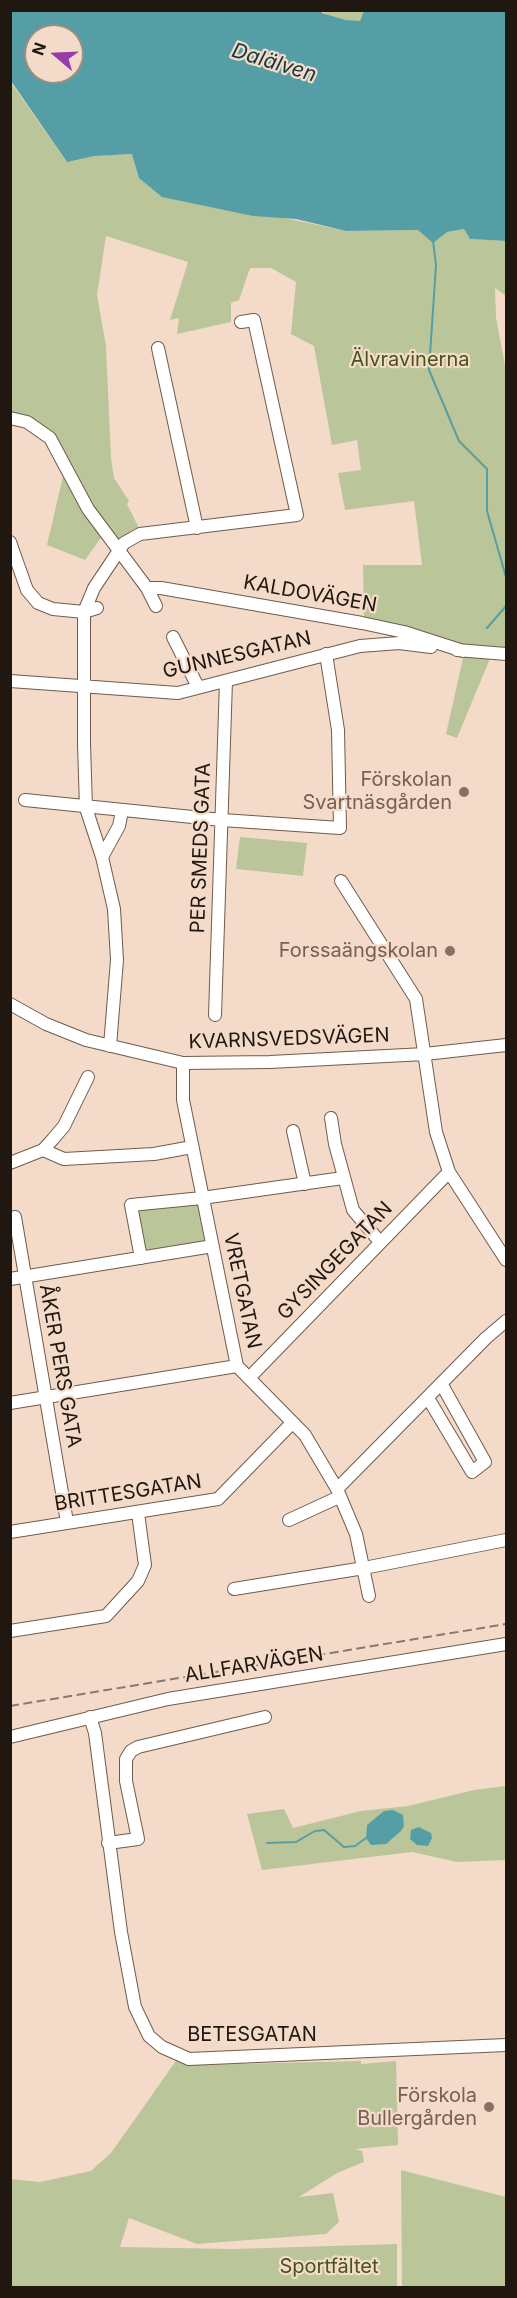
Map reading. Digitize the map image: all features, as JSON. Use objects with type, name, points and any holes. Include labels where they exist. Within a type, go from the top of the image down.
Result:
[{"type":"street","points":[[110,1046],[117,960],[114,909],[102,857],[86,808],[84,612],[94,588],[124,543],[140,534],[297,515],[254,320],[241,322]]},
{"type":"street","points":[[158,348],[197,528]]},
{"type":"street","points":[[10,418],[27,422],[50,438],[88,509],[147,588],[156,606]]},
{"type":"street","points":[[10,542],[27,590],[38,603],[53,609],[84,612],[97,608]]},
{"type":"street","name":"KALDOVÄGEN","points":[[147,588],[161,588],[362,623],[405,632],[463,651]]},
{"type":"street","points":[[173,637],[198,687]]},
{"type":"street","name":"GUNNESGATAN","points":[[10,681],[152,693],[178,693],[360,646],[399,643],[463,651]]},
{"type":"street","points":[[463,651],[507,654]]},
{"type":"street","points":[[25,800],[86,808],[340,828],[338,730],[326,654]]},
{"type":"street","name":"PER SMEDS GATA","points":[[215,1015],[226,681]]},
{"type":"street","points":[[102,857],[119,826],[122,811]]},
{"type":"street","points":[[341,881],[416,999],[436,1132],[449,1172],[507,1260]]},
{"type":"street","name":"KVARNSVEDSVÄGEN","points":[[10,1004],[46,1024],[86,1040],[183,1063],[270,1062],[425,1054],[507,1046]]},
{"type":"street","name":"VRETGATAN","points":[[183,1063],[183,1100],[237,1366],[305,1435],[338,1493],[356,1534],[369,1596]]},
{"type":"street","points":[[10,1163],[43,1150],[64,1126],[88,1077]]},
{"type":"street","points":[[331,1118],[343,1178],[353,1210],[380,1242]]},
{"type":"street","points":[[292,1131],[305,1184]]},
{"type":"street","points":[[43,1150],[64,1159],[144,1155],[192,1147]]},
{"type":"street","name":"GYSINGEGATAN","points":[[249,1378],[449,1172]]},
{"type":"street","points":[[141,1258],[131,1205],[202,1198],[343,1178]]},
{"type":"street","name":"ÅKER PERS GATA","points":[[15,1217],[67,1522]]},
{"type":"street","points":[[10,1279],[213,1246]]},
{"type":"street","points":[[289,1520],[338,1493],[486,1338],[507,1321]]},
{"type":"street","points":[[10,1402],[237,1366]]},
{"type":"street","points":[[428,1398],[472,1472],[485,1462],[442,1385]]},
{"type":"street","name":"BRITTESGATAN","points":[[10,1532],[218,1499],[292,1423]]},
{"type":"street","points":[[10,1631],[106,1616],[138,1581],[145,1565],[138,1513]]},
{"type":"street","points":[[234,1588],[364,1568],[507,1540]]},
{"type":"street","name":"ALLFARVÄGEN","points":[[10,1737],[168,1699],[507,1644]]},
{"type":"street","name":"BETESGATAN","points":[[90,1717],[95,1733],[108,1843],[135,2007],[149,2036],[176,2055],[189,2059],[507,2045]]},
{"type":"street","points":[[108,1843],[138,1839],[126,1781],[126,1759],[131,1751],[138,1747],[265,1717]]},
{"type":"green space","points":[[321,11],[365,11],[361,22],[350,27]]},
{"type":"green space","name":"Älvravinerna","points":[[10,81],[66,161],[89,156],[132,154],[285,218],[346,231],[447,232],[464,229],[470,239],[506,241],[506,296],[495,288],[496,317],[506,371],[506,648],[494,649],[457,738],[446,734],[466,645],[364,618],[363,565],[422,565],[414,501],[345,510],[338,473],[361,470],[357,440],[332,445],[314,346],[291,334],[296,282],[271,268],[250,268],[239,300],[231,303],[231,322],[177,334],[179,318],[170,320],[188,262],[106,236],[97,295],[106,346],[111,458],[114,478],[129,501],[127,504],[138,526],[137,533],[118,542],[108,528],[85,560],[47,545],[67,459],[11,413]]},
{"type":"green space","points":[[240,837],[307,843],[303,876],[236,869]]},
{"type":"green space","points":[[202,1198],[213,1246],[141,1258],[131,1205]]},
{"type":"green space","points":[[506,1786],[506,1860],[457,1862],[412,1852],[262,1870],[247,1814],[284,1809],[293,1828],[361,1811],[408,1806],[474,1790]]},
{"type":"green space","points":[[178,2058],[192,2065],[361,2061],[361,2064],[396,2061],[398,2145],[355,2149],[362,2151],[364,2162],[337,2173],[299,2197],[333,2193],[339,2222],[326,2234],[197,2244],[129,2218],[120,2247],[233,2249],[397,2244],[397,2287],[11,2287],[10,2179],[40,2182],[91,2171],[111,2153]]},
{"type":"green space","name":"Sportfältet","points":[[401,2170],[506,2197],[506,2287],[402,2287]]},
{"type":"water","name":"Dalälven","points":[[11,11],[322,11],[322,13],[345,20],[360,21],[364,11],[506,11],[506,241],[470,239],[464,229],[447,232],[433,243],[418,230],[346,231],[296,219],[253,216],[162,197],[139,178],[132,154],[94,156],[67,162],[11,81]]},
{"type":"water","points":[[393,1810],[403,1815],[404,1826],[401,1831],[386,1844],[371,1845],[366,1838],[367,1825],[384,1811]]},
{"type":"water","points":[[419,1827],[431,1833],[432,1838],[428,1846],[417,1845],[410,1839],[411,1830]]},
{"type":"waterway","points":[[433,241],[436,265],[429,370],[459,441],[487,469],[487,511],[506,577]]},
{"type":"waterway","points":[[487,628],[506,606]]},
{"type":"waterway","points":[[267,1843],[296,1842],[315,1831],[324,1830],[344,1847],[355,1846],[366,1838]]},
{"type":"railway","points":[[10,1706],[506,1624]]},
{"type":"place","name":"Förskolan Svartnäsgården","points":[[464,792]]},
{"type":"place","name":"Forssaängskolan","points":[[450,951]]},
{"type":"place","name":"Förskola Bullergården","points":[[489,2107]]}]
